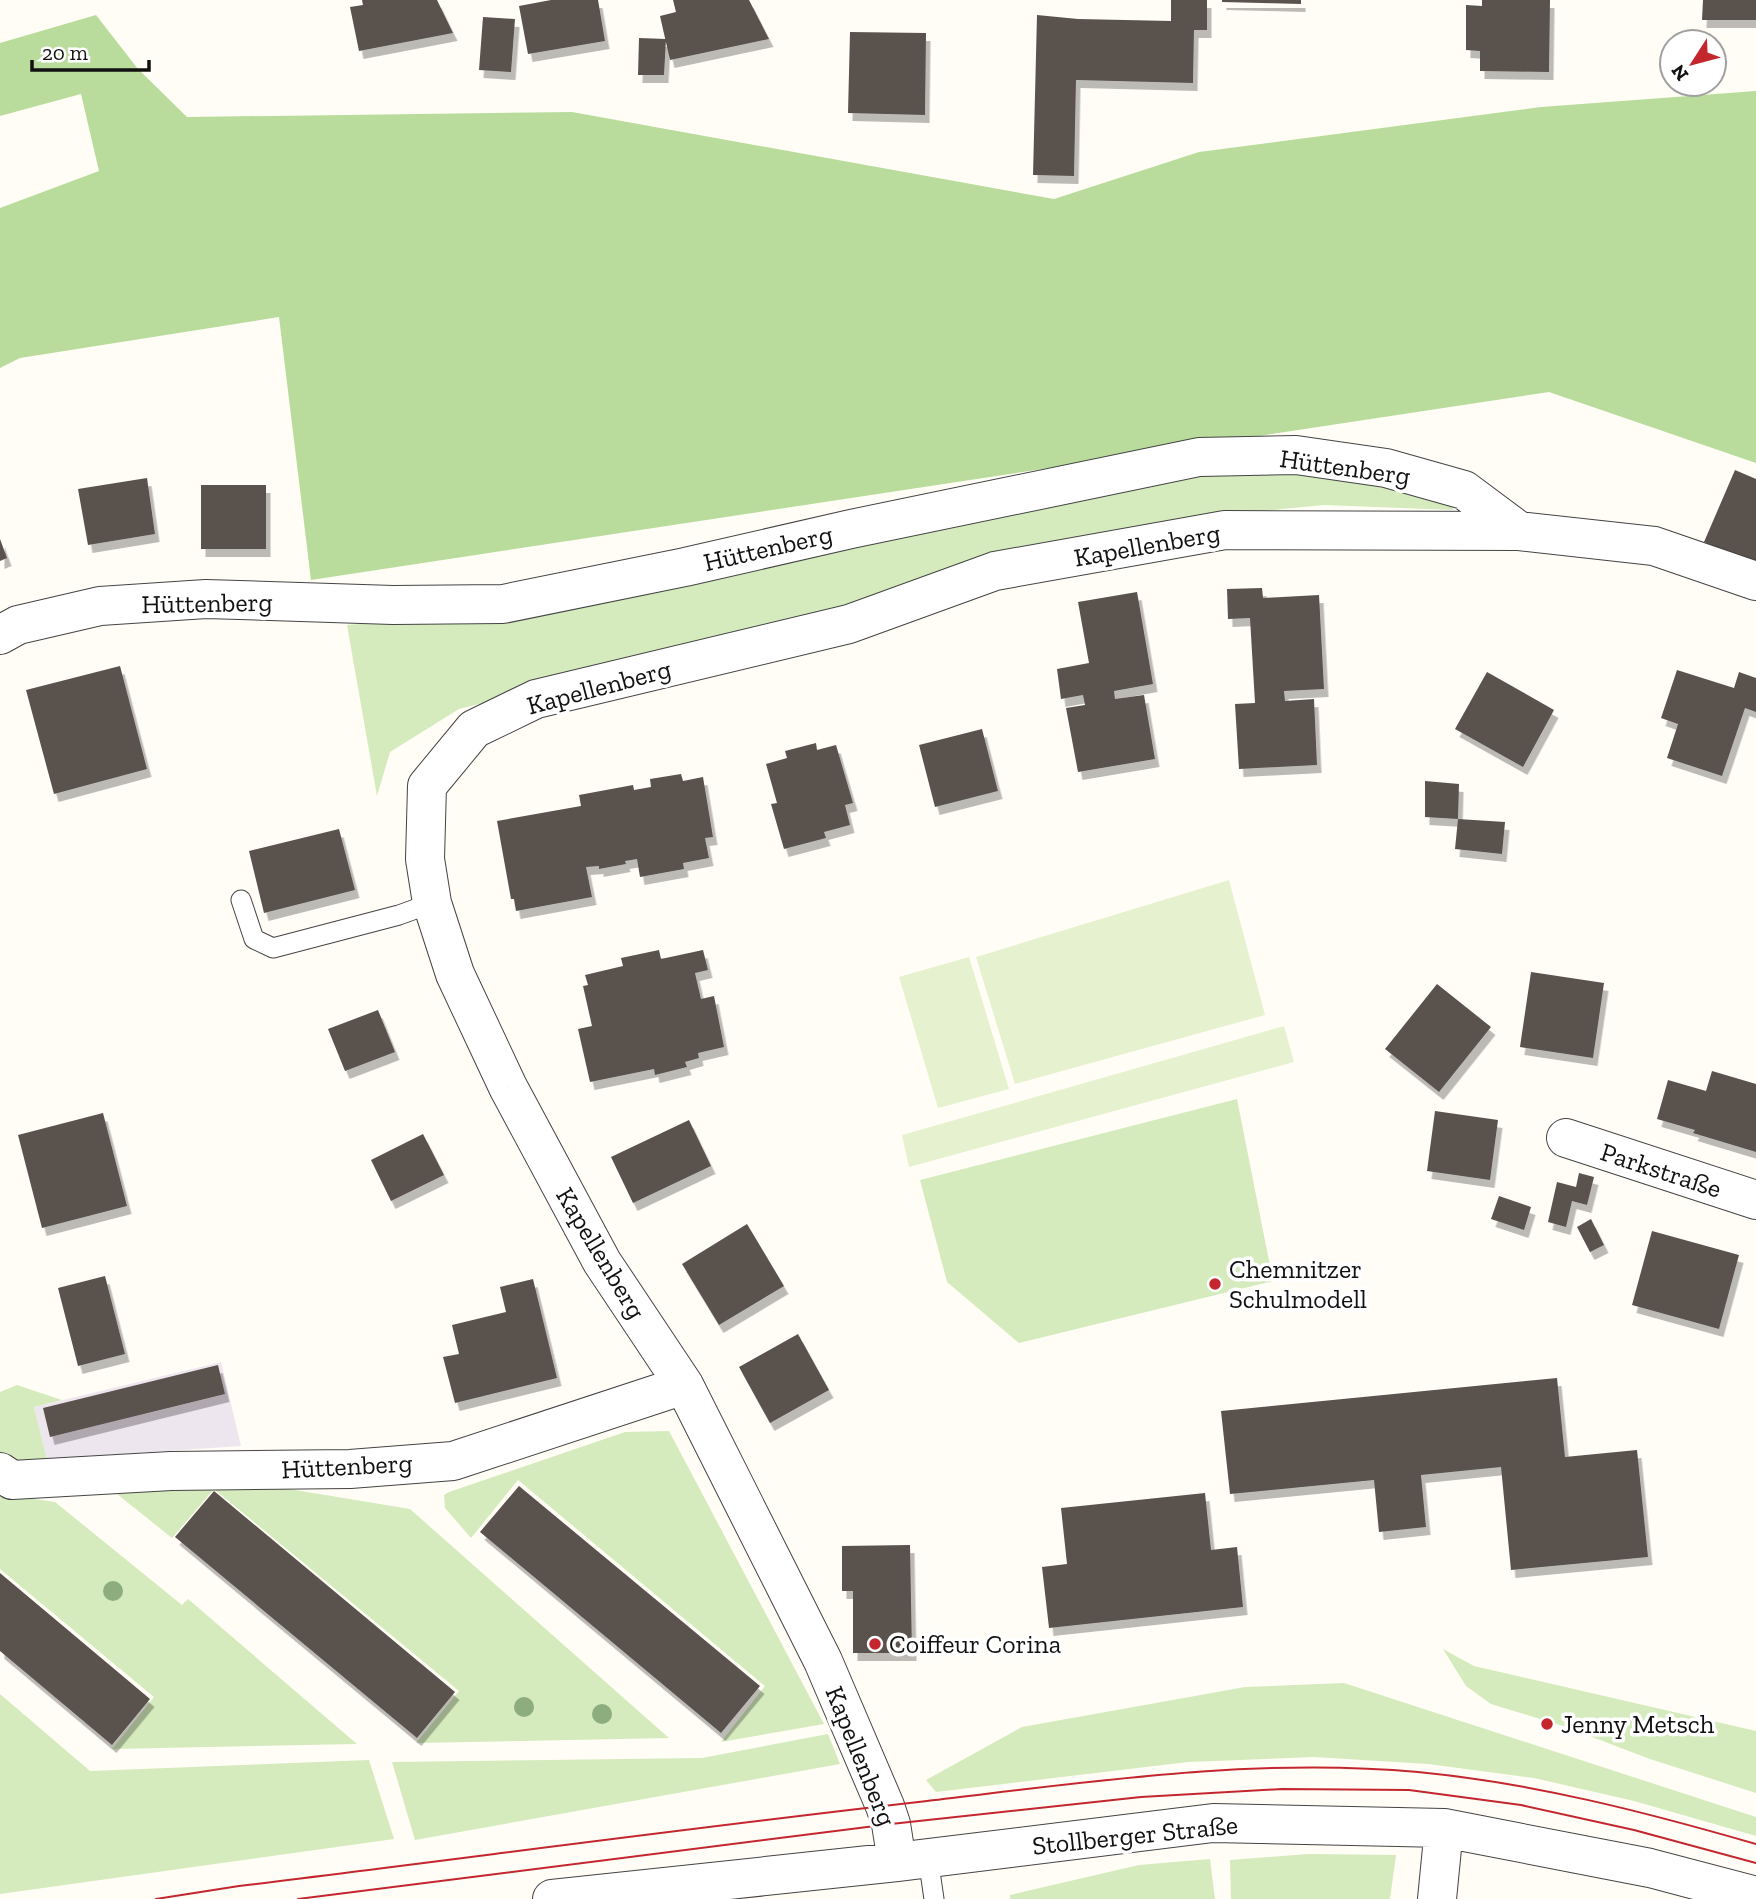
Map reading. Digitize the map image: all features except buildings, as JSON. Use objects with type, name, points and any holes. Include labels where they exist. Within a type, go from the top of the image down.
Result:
[{"type":"street","name":"Hüttenberg","points":[[0,635],[18,625],[100,606],[206,599],[393,605],[503,604],[1199,457],[1296,455],[1386,468],[1464,489],[1519,531]]},
{"type":"street","name":"Kapellenberg","points":[[913,1860],[888,1815],[823,1661],[684,1385],[601,1262],[514,1099],[455,974],[432,903],[425,859],[428,786],[474,730],[536,699],[849,624],[995,571],[1225,530],[1519,531],[1654,546],[1756,581]]},
{"type":"street","name":"Parkstraße","points":[[1566,1139],[1756,1200]]},
{"type":"street","name":"Hüttenberg","points":[[4,1477],[171,1471],[350,1469],[453,1461],[684,1385]]},
{"type":"street","name":"Stollberger Straße","points":[[552,1899],[913,1860],[1213,1823],[1444,1828],[1650,1868],[1756,1896]]},
{"type":"street","points":[[1437,1899],[1444,1828]]},
{"type":"lane","points":[[242,900],[254,939],[273,948],[399,915],[432,903]]},
{"type":"lane","points":[[913,1860],[934,1899]]},
{"type":"shaded area","points":[[221,1362],[241,1446],[47,1459],[34,1407]]},
{"type":"green space","points":[[96,15],[138,69],[187,117],[572,112],[1054,199],[1199,152],[1541,107],[1662,98],[1728,98],[1728,93],[1756,91],[1756,463],[1549,392],[311,580],[279,317],[20,358],[0,368],[0,208],[99,171],[81,94],[0,116],[0,43]]},
{"type":"green space","points":[[1297,469],[1439,489],[1454,510],[1324,505],[1189,518],[833,616],[459,709],[390,752],[377,796],[347,625],[502,612],[1171,473]]},
{"type":"green space","points":[[1229,880],[1265,1015],[1015,1084],[976,957]]},
{"type":"green space","points":[[969,957],[1009,1089],[938,1108],[899,977]]},
{"type":"green space","points":[[1284,1026],[1294,1062],[909,1167],[902,1135]]},
{"type":"green space","points":[[1237,1099],[1273,1281],[1019,1343],[947,1282],[920,1180]]},
{"type":"green space","points":[[17,1385],[62,1400],[34,1407],[47,1459],[16,1461],[0,1452],[0,1392]]},
{"type":"green space","points":[[669,1431],[824,1724],[721,1742],[765,1686],[518,1480],[471,1538],[445,1508],[444,1495],[449,1492],[625,1432]]},
{"type":"green space","points":[[252,1483],[410,1509],[669,1738],[416,1743],[459,1691],[214,1489],[172,1538],[117,1494]]},
{"type":"green space","points":[[0,1494],[55,1502],[182,1605],[188,1599],[357,1744],[112,1749],[154,1697],[0,1569]]},
{"type":"green space","points":[[1443,1649],[1474,1666],[1756,1731],[1756,1793],[1491,1704],[1466,1686]]},
{"type":"green space","points":[[1344,1683],[1756,1817],[1756,1836],[1634,1801],[1534,1778],[1428,1764],[1314,1757],[1188,1762],[936,1792],[926,1780],[1022,1727],[1245,1687]]},
{"type":"green space","points":[[0,1694],[90,1771],[369,1760],[394,1839],[0,1894]]},
{"type":"green space","points":[[828,1734],[840,1764],[415,1840],[392,1762],[702,1758]]},
{"type":"green space","points":[[1308,1854],[1396,1855],[1390,1899],[1231,1899],[1230,1860]]},
{"type":"green space","points":[[1210,1859],[1215,1899],[1010,1899],[1010,1895],[1139,1865]]},
{"type":"tram line","points":[[156,1899],[239,1886],[755,1821],[1110,1780],[1233,1770],[1356,1768],[1418,1772],[1504,1783],[1588,1800],[1756,1844]]},
{"type":"tram line","points":[[298,1899],[891,1824],[1141,1797],[1282,1789],[1409,1790],[1521,1805],[1634,1830],[1756,1863]]},
{"type":"place","name":"Chemnitzer Schulmodell","points":[[1215,1284]]},
{"type":"place","name":"Coiffeur Corina","points":[[875,1644]]},
{"type":"place","name":"Jenny Metsch","points":[[1547,1724]]}]
